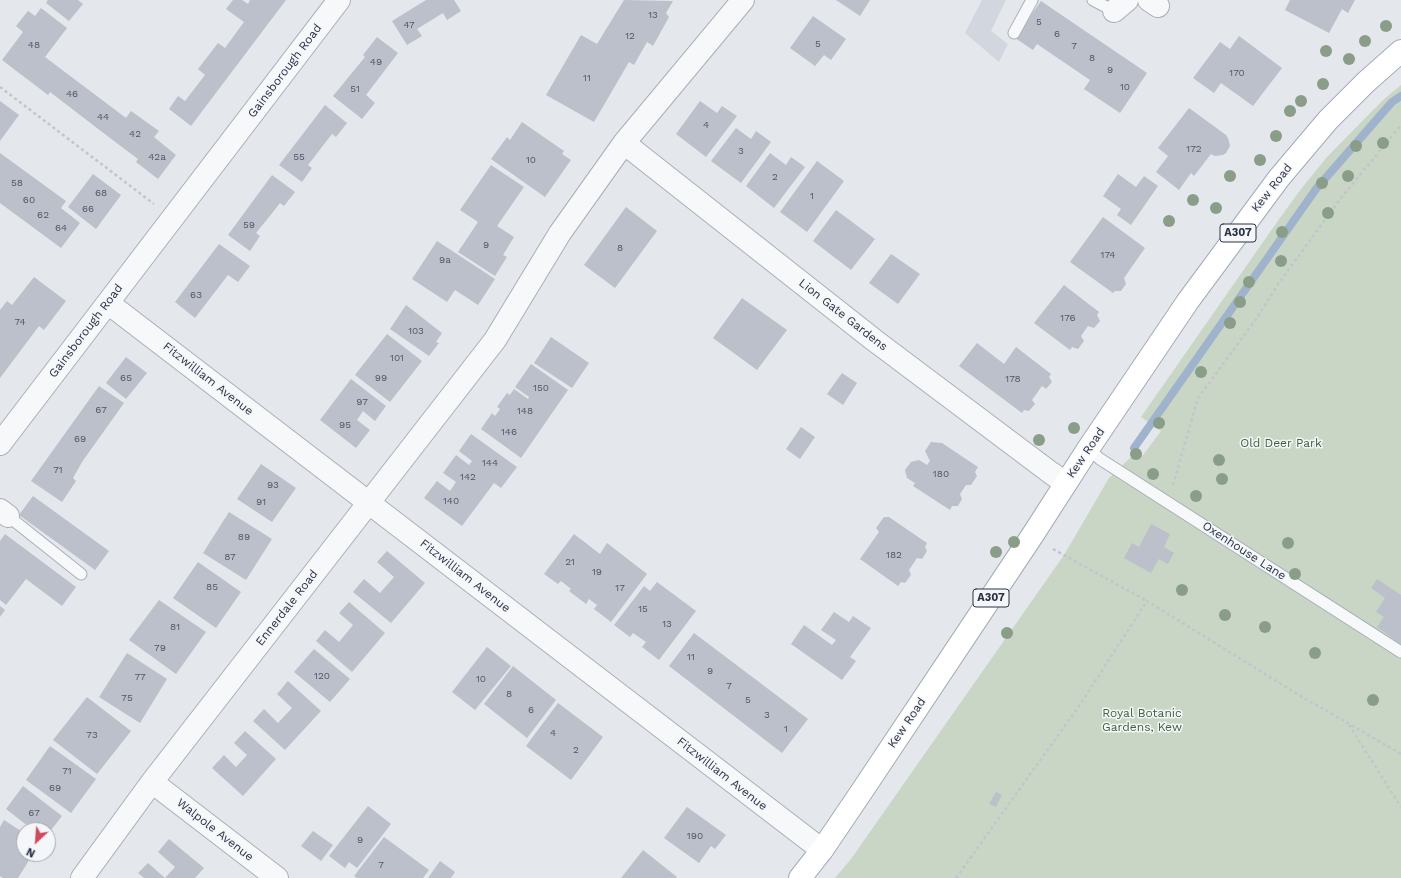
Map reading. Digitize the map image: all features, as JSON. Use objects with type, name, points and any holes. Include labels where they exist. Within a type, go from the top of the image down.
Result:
[{"type":"main road","name":"Kew Road","points":[[800,878],[822,850],[1188,300],[1279,178],[1333,115],[1366,82],[1401,51]]},
{"type":"street","name":"Gainsborough Road","points":[[0,444],[339,0]]},
{"type":"street","points":[[624,143],[743,0]]},
{"type":"street","name":"Ennerdale Road","points":[[82,878],[152,782],[495,340],[560,233],[624,143]]},
{"type":"street","name":"Lion Gate Gardens","points":[[624,143],[874,340],[1066,483]]},
{"type":"street","name":"Fitzwilliam Avenue","points":[[108,302],[822,850]]},
{"type":"street","name":"Walpole Avenue","points":[[152,782],[277,878]]},
{"type":"lane","points":[[1014,33],[1032,0]]},
{"type":"lane","points":[[1093,0],[1120,6]]},
{"type":"lane","name":"Oxenhouse Lane","points":[[1088,449],[1100,459],[1401,652]]},
{"type":"lane","points":[[4,513],[81,574]]},
{"type":"path","points":[[0,87],[172,217]]},
{"type":"path","points":[[1168,503],[1198,398],[1259,315],[1278,284],[1341,198],[1401,125]]},
{"type":"path","points":[[1032,536],[1146,601],[1401,754]]},
{"type":"path","points":[[956,878],[1079,706],[1146,601]]},
{"type":"path","points":[[1348,723],[1401,808]]},
{"type":"shaded area","points":[[982,0],[1006,0],[991,31],[1008,44],[999,62],[965,33]]},
{"type":"green space","points":[[1401,85],[1401,878],[835,878],[851,859],[1064,555],[1109,478],[1131,457],[1143,455],[1161,431],[1141,417],[1277,222],[1327,157],[1383,100]]},
{"type":"building","points":[[48,0],[78,0],[83,4],[69,21],[46,3]]},
{"type":"building","points":[[233,0],[242,0],[248,4],[250,0],[286,0],[191,126],[169,109],[178,96],[185,101],[205,75],[198,69],[218,43],[225,48],[244,22],[226,9]]},
{"type":"building","points":[[426,0],[454,0],[461,11],[447,20],[443,13],[417,29],[422,36],[407,45],[392,21]]},
{"type":"building","points":[[624,0],[673,1],[666,13],[669,17],[653,46],[647,42],[634,65],[629,62],[594,122],[546,95],[581,35],[597,44]]},
{"type":"building","points":[[836,0],[870,0],[860,16]]},
{"type":"building","points":[[1290,0],[1355,0],[1348,13],[1342,9],[1329,33],[1285,10]]},
{"type":"building","points":[[1041,1],[1147,73],[1120,113],[1084,89],[1090,80],[1037,44],[1033,50],[1015,38]]},
{"type":"building","points":[[41,8],[67,28],[45,57],[126,118],[131,111],[159,131],[154,137],[176,155],[158,179],[136,162],[138,159],[50,92],[48,95],[2,60],[23,32],[16,26],[28,11],[35,16]]},
{"type":"building","points":[[813,16],[846,39],[831,60],[824,55],[815,66],[790,48]]},
{"type":"building","points":[[1239,36],[1282,68],[1253,106],[1221,83],[1214,93],[1193,78],[1220,42],[1230,49]]},
{"type":"building","points":[[377,37],[398,53],[366,95],[375,103],[362,119],[333,96],[365,57],[363,55]]},
{"type":"building","points":[[0,101],[19,115],[0,141]]},
{"type":"building","points":[[700,101],[717,113],[722,106],[737,116],[706,157],[676,134]]},
{"type":"building","points":[[325,105],[347,123],[336,137],[332,134],[308,165],[312,168],[302,182],[279,165]]},
{"type":"building","points":[[1189,108],[1226,135],[1230,146],[1223,155],[1215,156],[1211,154],[1194,176],[1191,173],[1179,190],[1156,172],[1168,156],[1158,148]]},
{"type":"building","points":[[522,122],[564,151],[562,154],[571,160],[545,197],[491,159],[507,137],[510,140]]},
{"type":"building","points":[[736,128],[751,139],[756,131],[771,142],[741,183],[711,161]]},
{"type":"building","points":[[0,153],[66,201],[61,208],[80,223],[61,248],[0,203]]},
{"type":"building","points":[[770,153],[786,165],[791,157],[805,167],[774,208],[746,186]]},
{"type":"building","points":[[817,161],[844,181],[807,232],[780,212]]},
{"type":"building","points":[[491,165],[524,187],[497,226],[514,237],[503,255],[507,257],[495,276],[458,252],[478,222],[460,210]]},
{"type":"building","points":[[93,174],[121,195],[96,229],[68,207]]},
{"type":"building","points":[[1118,174],[1136,187],[1144,176],[1158,186],[1131,225],[1117,215],[1121,209],[1103,196]]},
{"type":"building","points":[[272,175],[295,192],[284,206],[280,203],[256,233],[260,236],[250,251],[228,235]]},
{"type":"building","points":[[626,207],[657,231],[615,288],[584,265]]},
{"type":"building","points":[[836,210],[875,239],[851,270],[813,241]]},
{"type":"building","points":[[1103,217],[1145,248],[1124,278],[1126,284],[1121,291],[1115,291],[1113,293],[1070,262]]},
{"type":"building","points":[[437,241],[495,279],[478,305],[455,290],[447,302],[412,279]]},
{"type":"building","points":[[219,244],[250,266],[238,282],[228,275],[195,318],[175,302]]},
{"type":"building","points":[[891,254],[920,274],[898,304],[869,283]]},
{"type":"building","points":[[34,277],[66,301],[44,330],[39,326],[0,378],[0,310],[7,301],[12,305]]},
{"type":"building","points":[[1064,285],[1099,312],[1097,315],[1100,321],[1094,328],[1088,326],[1081,336],[1084,341],[1078,349],[1072,347],[1070,350],[1034,323]]},
{"type":"building","points":[[742,298],[787,330],[757,370],[713,338]]},
{"type":"building","points":[[406,305],[442,333],[436,342],[439,343],[429,356],[390,329]]},
{"type":"building","points":[[387,334],[422,361],[390,402],[355,375]]},
{"type":"building","points":[[551,337],[589,363],[572,388],[534,363]]},
{"type":"building","points":[[977,343],[1004,364],[1016,347],[1051,374],[1049,377],[1052,382],[1046,389],[1042,386],[1032,400],[1035,404],[1029,411],[1024,410],[1022,413],[959,366]]},
{"type":"building","points":[[126,357],[147,373],[126,399],[106,383]]},
{"type":"building","points":[[531,364],[568,390],[521,458],[481,429],[492,413],[495,416],[500,409],[497,407],[507,393],[510,395],[514,389],[528,399],[529,397],[515,387]]},
{"type":"building","points":[[842,373],[857,383],[843,405],[827,394]]},
{"type":"building","points":[[351,379],[386,406],[375,421],[363,411],[357,420],[370,430],[356,448],[320,420]]},
{"type":"building","points":[[99,386],[124,403],[82,462],[73,478],[76,481],[62,502],[31,481]]},
{"type":"building","points":[[801,427],[815,437],[800,459],[786,449]]},
{"type":"building","points":[[471,434],[517,467],[501,488],[494,483],[462,526],[424,498],[437,481],[450,491],[456,482],[443,473],[456,455],[469,465],[472,461],[459,451]]},
{"type":"building","points":[[931,442],[942,443],[978,467],[975,472],[977,476],[971,485],[966,485],[960,494],[962,499],[958,506],[952,506],[950,510],[913,486],[915,483],[907,478],[905,470],[911,462],[919,460],[927,465],[930,461],[925,451]]},
{"type":"building","points":[[261,464],[296,488],[272,522],[237,499]]},
{"type":"building","points":[[33,496],[109,551],[95,570],[19,515]]},
{"type":"building","points":[[229,512],[272,539],[246,580],[203,553]]},
{"type":"building","points":[[884,517],[889,517],[927,543],[925,547],[927,551],[922,559],[917,558],[909,570],[911,575],[905,583],[901,582],[898,586],[860,559],[879,532],[876,528]]},
{"type":"building","points":[[1151,524],[1170,534],[1164,547],[1174,553],[1168,564],[1159,559],[1151,573],[1124,558],[1132,543],[1139,547]]},
{"type":"building","points":[[5,534],[76,587],[62,606],[26,579],[6,605],[0,600],[0,541]]},
{"type":"building","points":[[574,534],[600,554],[607,543],[647,574],[611,622],[594,609],[597,605],[589,599],[586,604],[569,591],[571,589],[561,581],[558,584],[544,574]]},
{"type":"building","points":[[387,551],[425,583],[391,623],[353,592],[364,579],[380,593],[394,577],[377,562]]},
{"type":"building","points":[[198,562],[241,592],[216,628],[173,598]]},
{"type":"building","points":[[1377,579],[1401,595],[1401,644],[1377,627],[1384,617],[1376,612],[1385,598],[1371,588]]},
{"type":"building","points":[[657,582],[696,611],[659,660],[642,647],[646,642],[633,633],[630,637],[614,625],[644,586],[650,591]]},
{"type":"building","points":[[159,600],[206,632],[176,674],[129,640]]},
{"type":"building","points":[[349,602],[385,633],[352,672],[316,641],[325,630],[339,642],[353,625],[339,613]]},
{"type":"building","points":[[0,606],[5,610],[0,617]]},
{"type":"building","points":[[834,612],[849,622],[853,616],[871,628],[850,657],[856,661],[842,680],[791,644],[804,625],[832,645],[836,640],[821,630]]},
{"type":"building","points":[[694,633],[808,719],[782,753],[669,666]]},
{"type":"building","points":[[487,647],[511,666],[475,710],[452,692]]},
{"type":"building","points":[[314,649],[350,679],[330,702],[294,672]]},
{"type":"building","points":[[127,653],[167,679],[140,723],[99,697]]},
{"type":"building","points":[[513,666],[556,700],[527,738],[484,704]]},
{"type":"building","points":[[288,681],[321,711],[285,750],[253,721],[264,709],[278,723],[292,708],[277,694]]},
{"type":"building","points":[[87,697],[131,731],[97,774],[53,740]]},
{"type":"building","points":[[558,703],[603,737],[571,780],[526,746]]},
{"type":"building","points":[[245,731],[276,759],[243,796],[212,768],[224,755],[236,767],[247,755],[234,743]]},
{"type":"building","points":[[50,746],[96,779],[71,813],[26,780]]},
{"type":"building","points":[[23,786],[62,816],[56,824],[56,822],[23,822],[6,809]]},
{"type":"building","points":[[996,792],[1002,795],[996,807],[989,804]]},
{"type":"building","points":[[368,806],[391,824],[357,868],[349,862],[345,868],[329,856]]},
{"type":"building","points":[[687,807],[726,835],[715,849],[711,846],[699,863],[664,838]]},
{"type":"building","points":[[4,820],[16,828],[16,862],[28,862],[18,878],[3,878],[0,876],[0,827]]},
{"type":"building","points":[[313,831],[333,845],[321,861],[301,846]]},
{"type":"building","points":[[384,837],[429,870],[423,878],[357,878],[354,876]]},
{"type":"building","points":[[169,839],[204,868],[195,878],[165,878],[175,867],[158,852]]},
{"type":"building","points":[[643,850],[677,877],[621,878]]},
{"type":"building","points":[[440,861],[455,872],[451,878],[428,878]]},
{"type":"building","points":[[148,863],[165,878],[144,878],[138,873]]},
{"type":"waterway","points":[[1134,448],[1316,189],[1392,102],[1401,96]]},
{"type":"park label","name":"Old Deer Park","points":[[1281,443]]},
{"type":"park label","name":"Royal Botanic Gardens, Kew","points":[[1142,720]]}]
